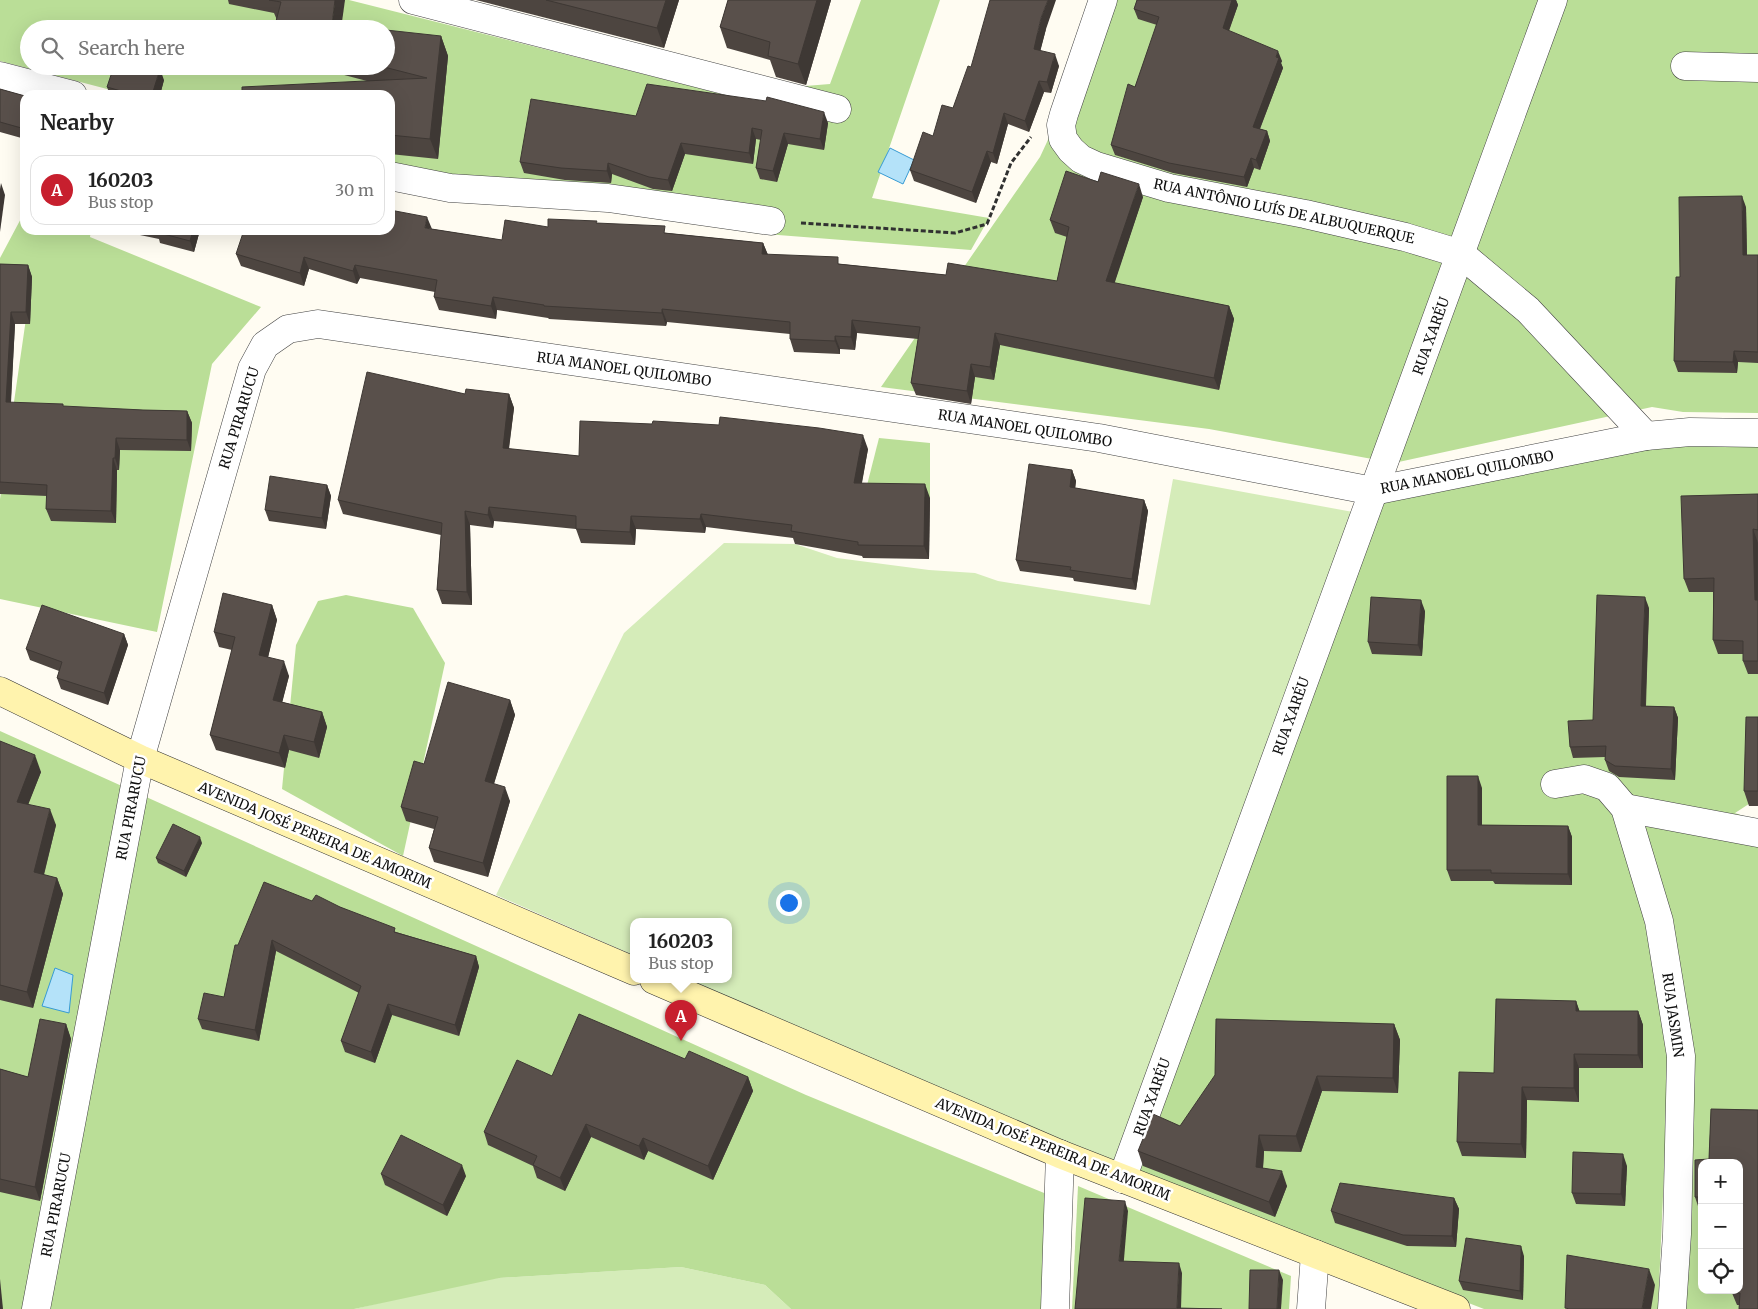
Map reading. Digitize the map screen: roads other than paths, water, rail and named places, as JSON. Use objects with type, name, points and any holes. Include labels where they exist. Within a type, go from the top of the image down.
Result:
[{"type":"main road","name":"AVENIDA JOSÉ PEREIRA DE AMORIM","points":[[0,691],[140,759],[630,969]]},
{"type":"main road","name":"AVENIDA JOSÉ PEREIRA DE AMORIM","points":[[661,983],[1060,1154],[1456,1309]]},
{"type":"street","points":[[413,0],[837,109]]},
{"type":"street","name":"RUA ANTÔNIO LUÍS DE ALBUQUERQUE","points":[[1103,0],[1061,125],[1063,139],[1081,159],[1096,166],[1169,188],[1314,216],[1405,237],[1461,254],[1528,310],[1646,436]]},
{"type":"street","name":"RUA XARÉU","points":[[1122,1179],[1553,0]]},
{"type":"street","points":[[1685,66],[1758,68]]},
{"type":"street","points":[[0,76],[54,90]]},
{"type":"street","points":[[395,177],[450,188],[608,198],[771,221]]},
{"type":"street","name":"RUA MANOEL QUILOMBO","points":[[288,329],[318,324],[1099,438],[1374,491],[1646,436],[1690,432],[1758,433]]},
{"type":"street","name":"RUA PIRARUCU","points":[[36,1309],[140,759],[252,369],[265,345],[288,329]]},
{"type":"street","name":"RUA JASMIN","points":[[1555,784],[1584,778],[1607,787],[1625,808],[1658,921],[1680,1056],[1677,1234],[1672,1309]]},
{"type":"street","points":[[1625,808],[1758,833]]},
{"type":"street","points":[[1055,1309],[1060,1154]]},
{"type":"street","points":[[1311,1309],[1315,1254]]},
{"type":"water","points":[[890,148],[914,160],[903,184],[878,172]]},
{"type":"water","points":[[55,968],[73,975],[69,1013],[42,1006]]},
{"type":"place","name":"160203","points":[[681,1041]]}]
